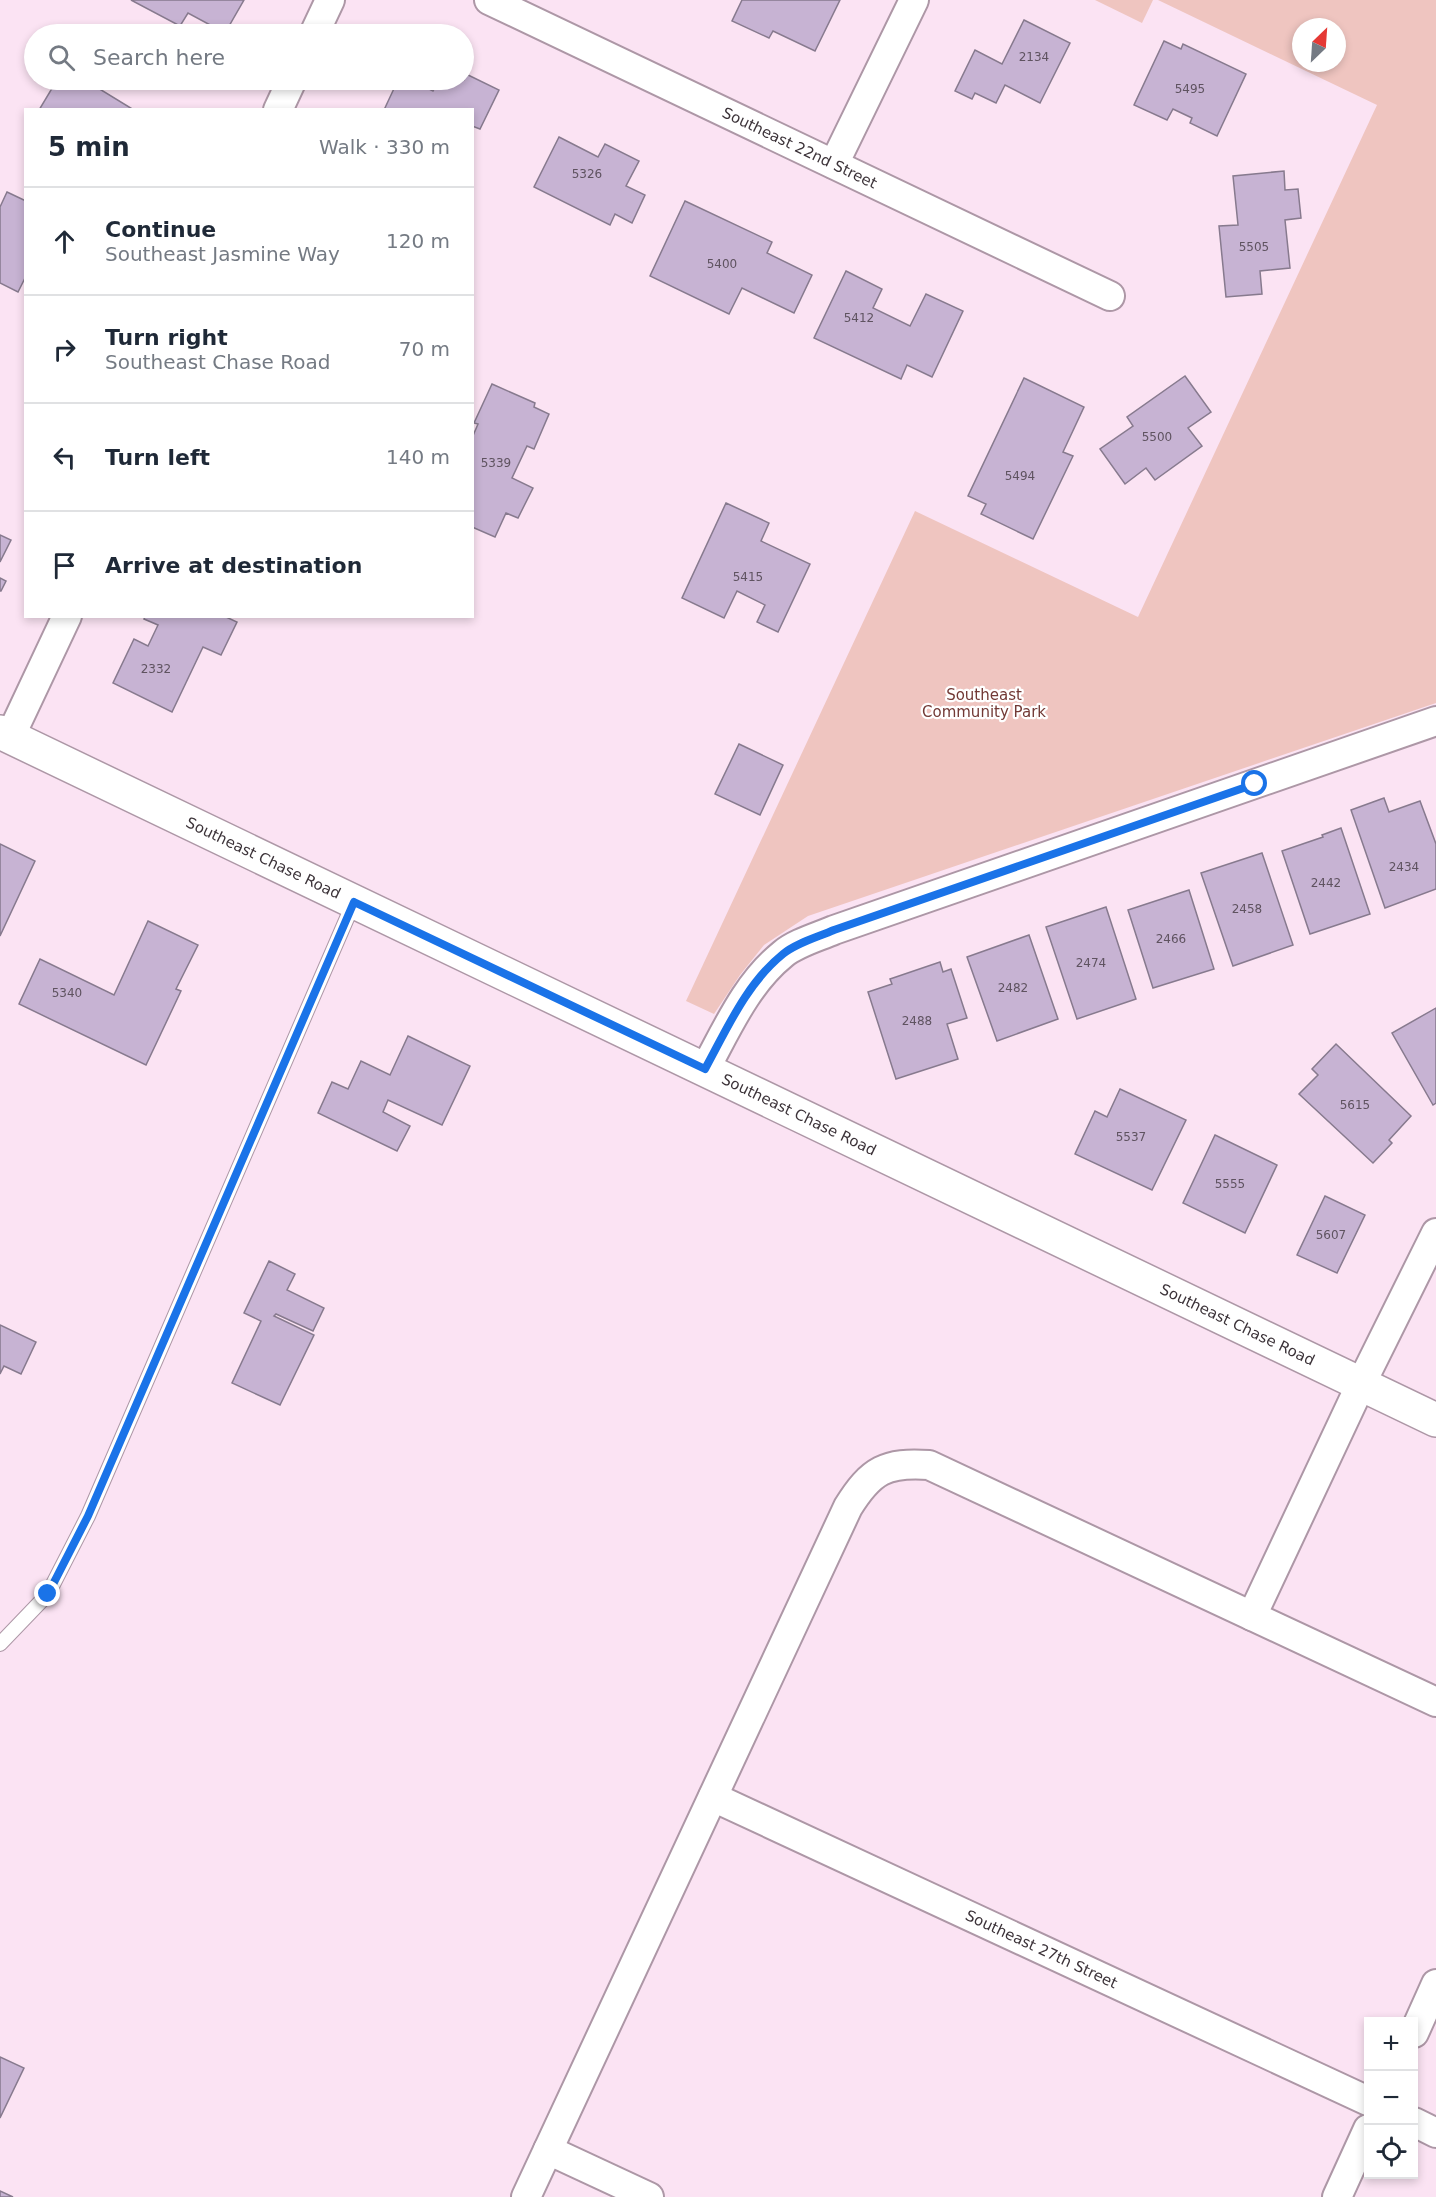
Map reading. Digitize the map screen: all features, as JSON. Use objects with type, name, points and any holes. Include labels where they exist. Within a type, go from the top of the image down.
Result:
[{"type":"street","points":[[319,24],[330,0]]},
{"type":"street","name":"Southeast 22nd Street","points":[[489,0],[1110,296]]},
{"type":"street","points":[[834,164],[914,0]]},
{"type":"street","points":[[279,108],[287,90]]},
{"type":"street","points":[[5,735],[66,618]]},
{"type":"street","points":[[705,1069],[739,1005],[762,974],[784,952],[834,930],[1436,721]]},
{"type":"street","name":"Southeast Chase Road","points":[[5,735],[1436,1420]]},
{"type":"street","points":[[1252,1616],[1361,1384],[1436,1233]]},
{"type":"street","points":[[525,2197],[848,1507],[862,1485],[883,1469],[905,1463],[929,1465],[1436,1702]]},
{"type":"street","name":"Southeast 27th Street","points":[[713,1797],[1364,2099]]},
{"type":"street","points":[[1418,2022],[1436,1984]]},
{"type":"street","points":[[1418,2124],[1436,2133]]},
{"type":"street","points":[[1337,2197],[1364,2138]]},
{"type":"street","points":[[548,2150],[649,2197]]},
{"type":"lane","points":[[0,1644],[48,1594],[88,1516],[354,902]]},
{"type":"green space","points":[[1095,0],[1153,0],[1142,23]]},
{"type":"green space","name":"Southeast Community Park","points":[[1158,0],[1436,0],[1436,703],[808,916],[764,945],[740,975],[714,1014],[686,1001],[915,511],[1138,617],[1377,105],[1308,72],[1346,72],[1346,18],[1292,18],[1292,64]]},
{"type":"building","points":[[131,0],[244,0],[230,24],[208,24],[188,13],[181,24],[176,24]]},
{"type":"building","points":[[742,0],[840,0],[815,51],[773,31],[769,38],[732,21]]},
{"type":"building","points":[[1024,20],[1070,43],[1040,103],[1005,85],[996,103],[975,93],[972,99],[955,91],[975,50],[1002,64]]},
{"type":"building","points":[[1164,41],[1181,49],[1183,44],[1246,74],[1217,136],[1190,123],[1192,118],[1173,109],[1167,120],[1134,105]]},
{"type":"building","points":[[474,78],[499,90],[480,129],[474,127],[474,108],[385,108],[393,90],[474,90]]},
{"type":"building","points":[[51,90],[101,90],[131,108],[40,108]]},
{"type":"building","points":[[559,137],[598,157],[605,144],[639,161],[626,186],[645,195],[632,223],[615,214],[610,225],[534,187]]},
{"type":"building","points":[[1284,171],[1285,190],[1298,189],[1301,218],[1285,220],[1290,268],[1260,271],[1262,294],[1226,297],[1219,226],[1238,225],[1233,176]]},
{"type":"building","points":[[7,192],[24,200],[24,280],[18,292],[0,283],[0,207]]},
{"type":"building","points":[[685,201],[772,242],[767,253],[812,275],[794,313],[742,288],[729,314],[650,276]]},
{"type":"building","points":[[846,271],[882,289],[873,308],[910,326],[926,294],[963,311],[932,377],[907,365],[901,379],[814,338]]},
{"type":"building","points":[[1185,376],[1211,412],[1188,428],[1202,446],[1155,480],[1146,468],[1125,484],[1100,449],[1133,426],[1127,417]]},
{"type":"building","points":[[1024,378],[1084,407],[1063,452],[1073,456],[1033,539],[981,514],[986,504],[968,496]]},
{"type":"building","points":[[492,384],[535,403],[534,407],[549,414],[534,449],[527,446],[512,478],[533,488],[518,518],[506,513],[495,537],[474,528],[474,433],[478,424],[474,423]]},
{"type":"building","points":[[726,503],[769,523],[761,541],[810,564],[778,632],[757,622],[765,605],[737,591],[724,618],[682,598]]},
{"type":"building","points":[[0,535],[11,540],[0,562]]},
{"type":"building","points":[[0,578],[6,581],[1,591],[0,591]]},
{"type":"building","points":[[228,618],[237,622],[221,655],[203,647],[172,712],[113,683],[134,639],[148,646],[158,625],[144,619]]},
{"type":"building","points":[[739,744],[783,765],[760,815],[715,794]]},
{"type":"building","points":[[1384,798],[1389,812],[1420,801],[1436,844],[1436,889],[1385,908],[1351,810]]},
{"type":"building","points":[[1341,828],[1370,914],[1310,934],[1282,851],[1323,837],[1322,835]]},
{"type":"building","points":[[0,844],[35,861],[0,936]]},
{"type":"building","points":[[1262,853],[1293,945],[1233,966],[1201,873]]},
{"type":"building","points":[[1189,890],[1214,969],[1153,988],[1128,910]]},
{"type":"building","points":[[1106,907],[1136,999],[1077,1019],[1046,927]]},
{"type":"building","points":[[148,921],[198,945],[176,989],[181,991],[146,1065],[19,1004],[40,959],[114,995]]},
{"type":"building","points":[[1029,935],[1058,1019],[997,1041],[967,957]]},
{"type":"building","points":[[940,962],[943,972],[951,969],[967,1018],[947,1024],[958,1059],[896,1079],[868,992],[892,984],[890,979]]},
{"type":"building","points":[[1436,1008],[1436,1103],[1433,1105],[1392,1033]]},
{"type":"building","points":[[408,1036],[470,1066],[442,1125],[388,1100],[383,1112],[410,1126],[397,1151],[318,1113],[332,1082],[348,1089],[361,1061],[390,1075]]},
{"type":"building","points":[[1336,1044],[1411,1116],[1389,1140],[1392,1143],[1373,1163],[1299,1094],[1318,1075],[1312,1069]]},
{"type":"building","points":[[1120,1089],[1186,1120],[1152,1190],[1075,1154],[1095,1111],[1107,1117]]},
{"type":"building","points":[[1215,1135],[1277,1165],[1245,1233],[1183,1203]]},
{"type":"building","points":[[1325,1196],[1365,1215],[1337,1273],[1297,1255]]},
{"type":"building","points":[[269,1261],[295,1274],[287,1290],[324,1308],[313,1331],[276,1314],[274,1316],[314,1335],[280,1405],[232,1383],[261,1321],[244,1313]]},
{"type":"building","points":[[0,1325],[36,1342],[21,1374],[4,1366],[0,1374]]},
{"type":"building","points":[[0,2057],[24,2068],[0,2118]]},
{"type":"building","points":[[0,2191],[13,2197],[0,2197]]},
{"type":"route","points":[[48,1594],[88,1516],[354,902],[705,1069],[739,1005],[762,974],[784,952],[834,930],[1255,784]]}]
